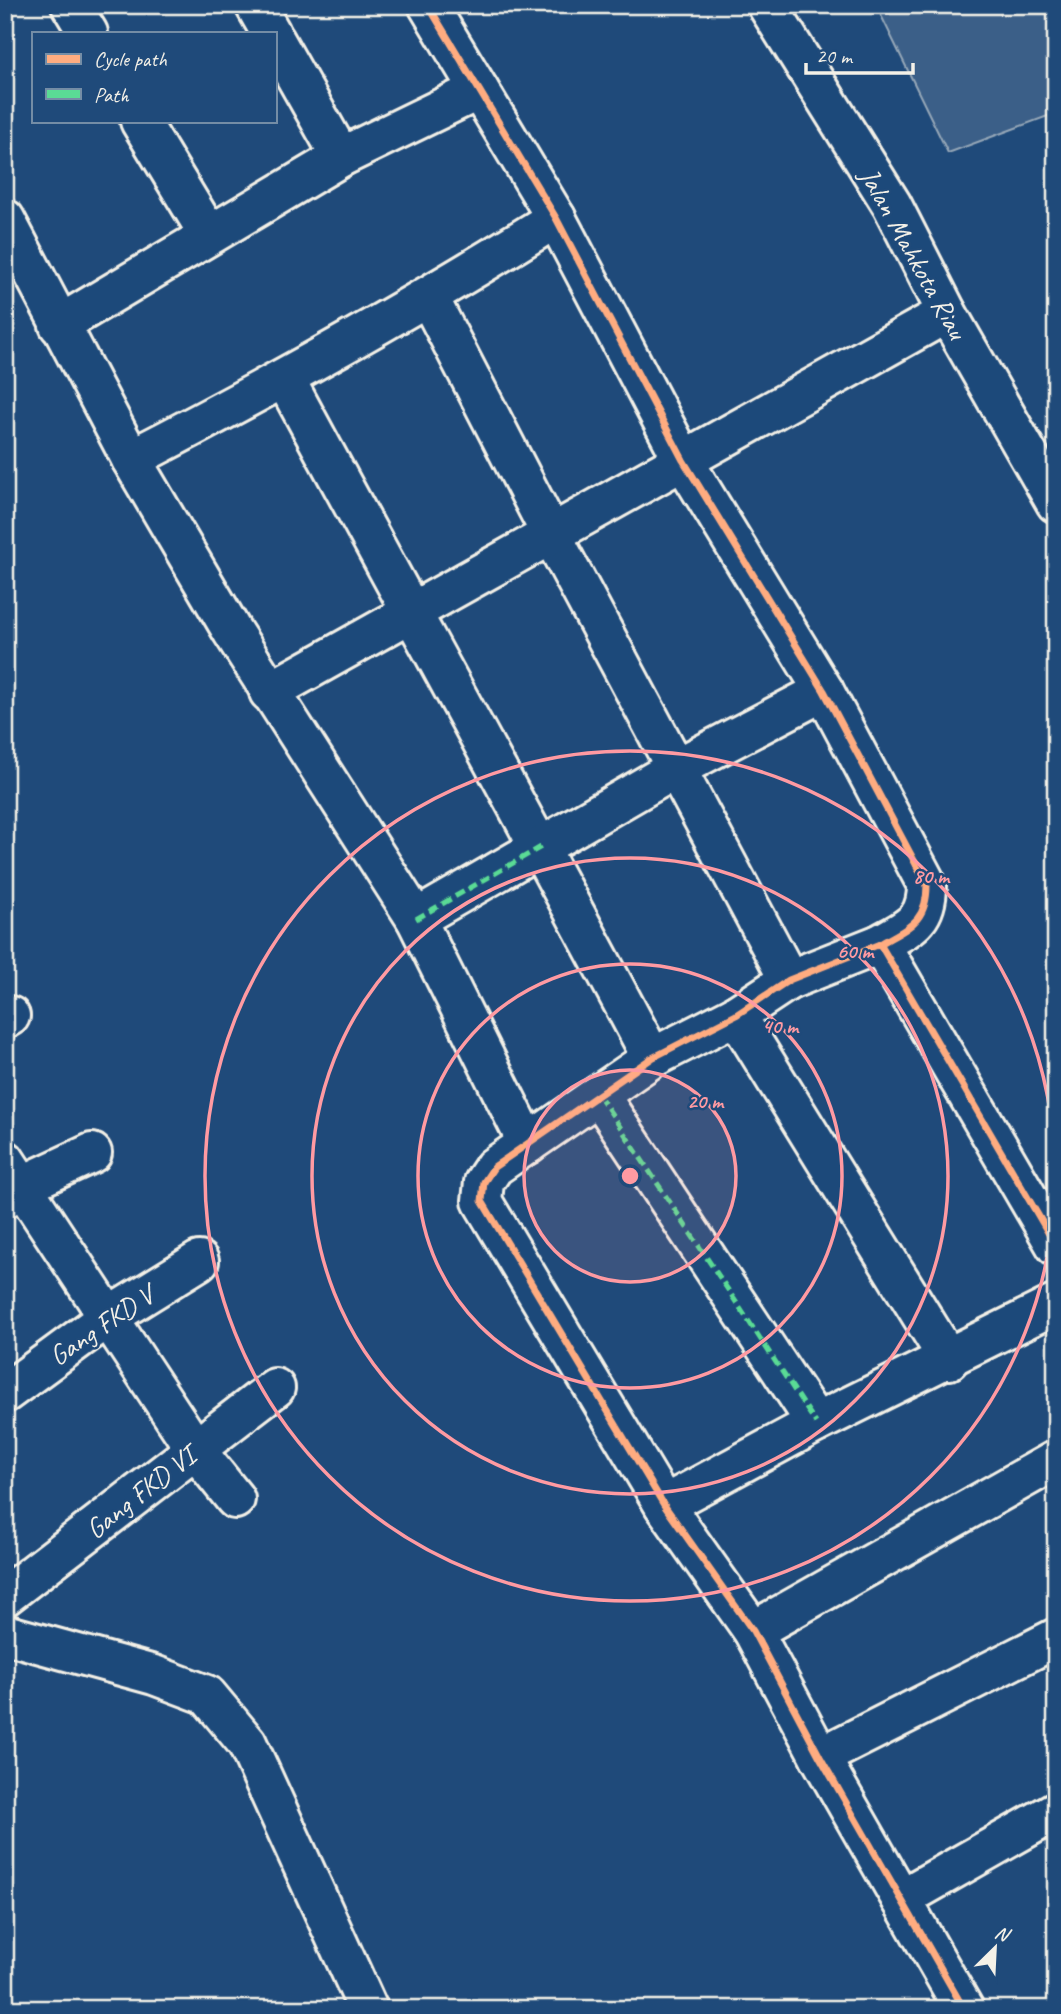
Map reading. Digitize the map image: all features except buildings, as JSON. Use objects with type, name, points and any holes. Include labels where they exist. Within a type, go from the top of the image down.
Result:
[{"type":"street","points":[[71,5],[87,32]]},
{"type":"street","points":[[255,5],[270,32]]},
{"type":"street","name":"Jalan Mahkota Riau","points":[[767,5],[892,205],[947,313],[1056,503]]},
{"type":"street","points":[[430,6],[556,218],[683,460],[824,691],[928,885],[927,906],[916,923],[880,944],[789,980],[736,1015],[652,1058],[494,1167],[484,1182],[482,1200],[664,1505],[753,1631],[820,1757],[964,2009]]},
{"type":"street","points":[[276,42],[341,157]]},
{"type":"street","points":[[59,325],[341,157],[479,90]]},
{"type":"street","points":[[141,122],[209,235]]},
{"type":"street","points":[[131,459],[285,379],[429,298],[556,218]]},
{"type":"street","points":[[5,219],[131,459],[269,692],[416,919],[528,1144]]},
{"type":"street","points":[[429,298],[675,769],[789,980]]},
{"type":"street","points":[[269,692],[947,313]]},
{"type":"street","points":[[285,379],[410,612],[541,847],[652,1058]]},
{"type":"street","points":[[416,919],[675,769],[824,691]]},
{"type":"street","points":[[880,944],[1056,1245]]},
{"type":"street","points":[[736,1015],[949,1360]]},
{"type":"street","points":[[599,1095],[816,1423]]},
{"type":"street","points":[[92,1153],[10,1181],[195,1449],[235,1499]]},
{"type":"street","name":"Gang FKD V","points":[[5,1393],[107,1318],[199,1261]]},
{"type":"street","points":[[664,1505],[816,1423],[949,1360],[1056,1304]]},
{"type":"street","name":"Gang FKD VI","points":[[5,1597],[275,1388]]},
{"type":"street","points":[[753,1631],[1056,1460]]},
{"type":"street","points":[[5,1634],[154,1675],[207,1695],[247,1743],[369,2009]]},
{"type":"street","points":[[820,1757],[1056,1637]]},
{"type":"street","points":[[901,1899],[1056,1811]]},
{"type":"shaded area","points":[[876,5],[1056,5],[1056,113],[948,153]]},
{"type":"marked path","points":[[416,919],[541,847]]},
{"type":"marked path","points":[[599,1095],[816,1423]]},
{"type":"cycle path","points":[[428,5],[556,218],[683,460],[824,691],[927,885],[920,915],[908,928],[880,944],[1056,1246]]},
{"type":"cycle path","points":[[880,944],[789,980],[736,1015],[652,1058],[494,1167],[484,1182],[482,1201],[664,1505],[753,1631],[820,1757],[964,2009]]}]
